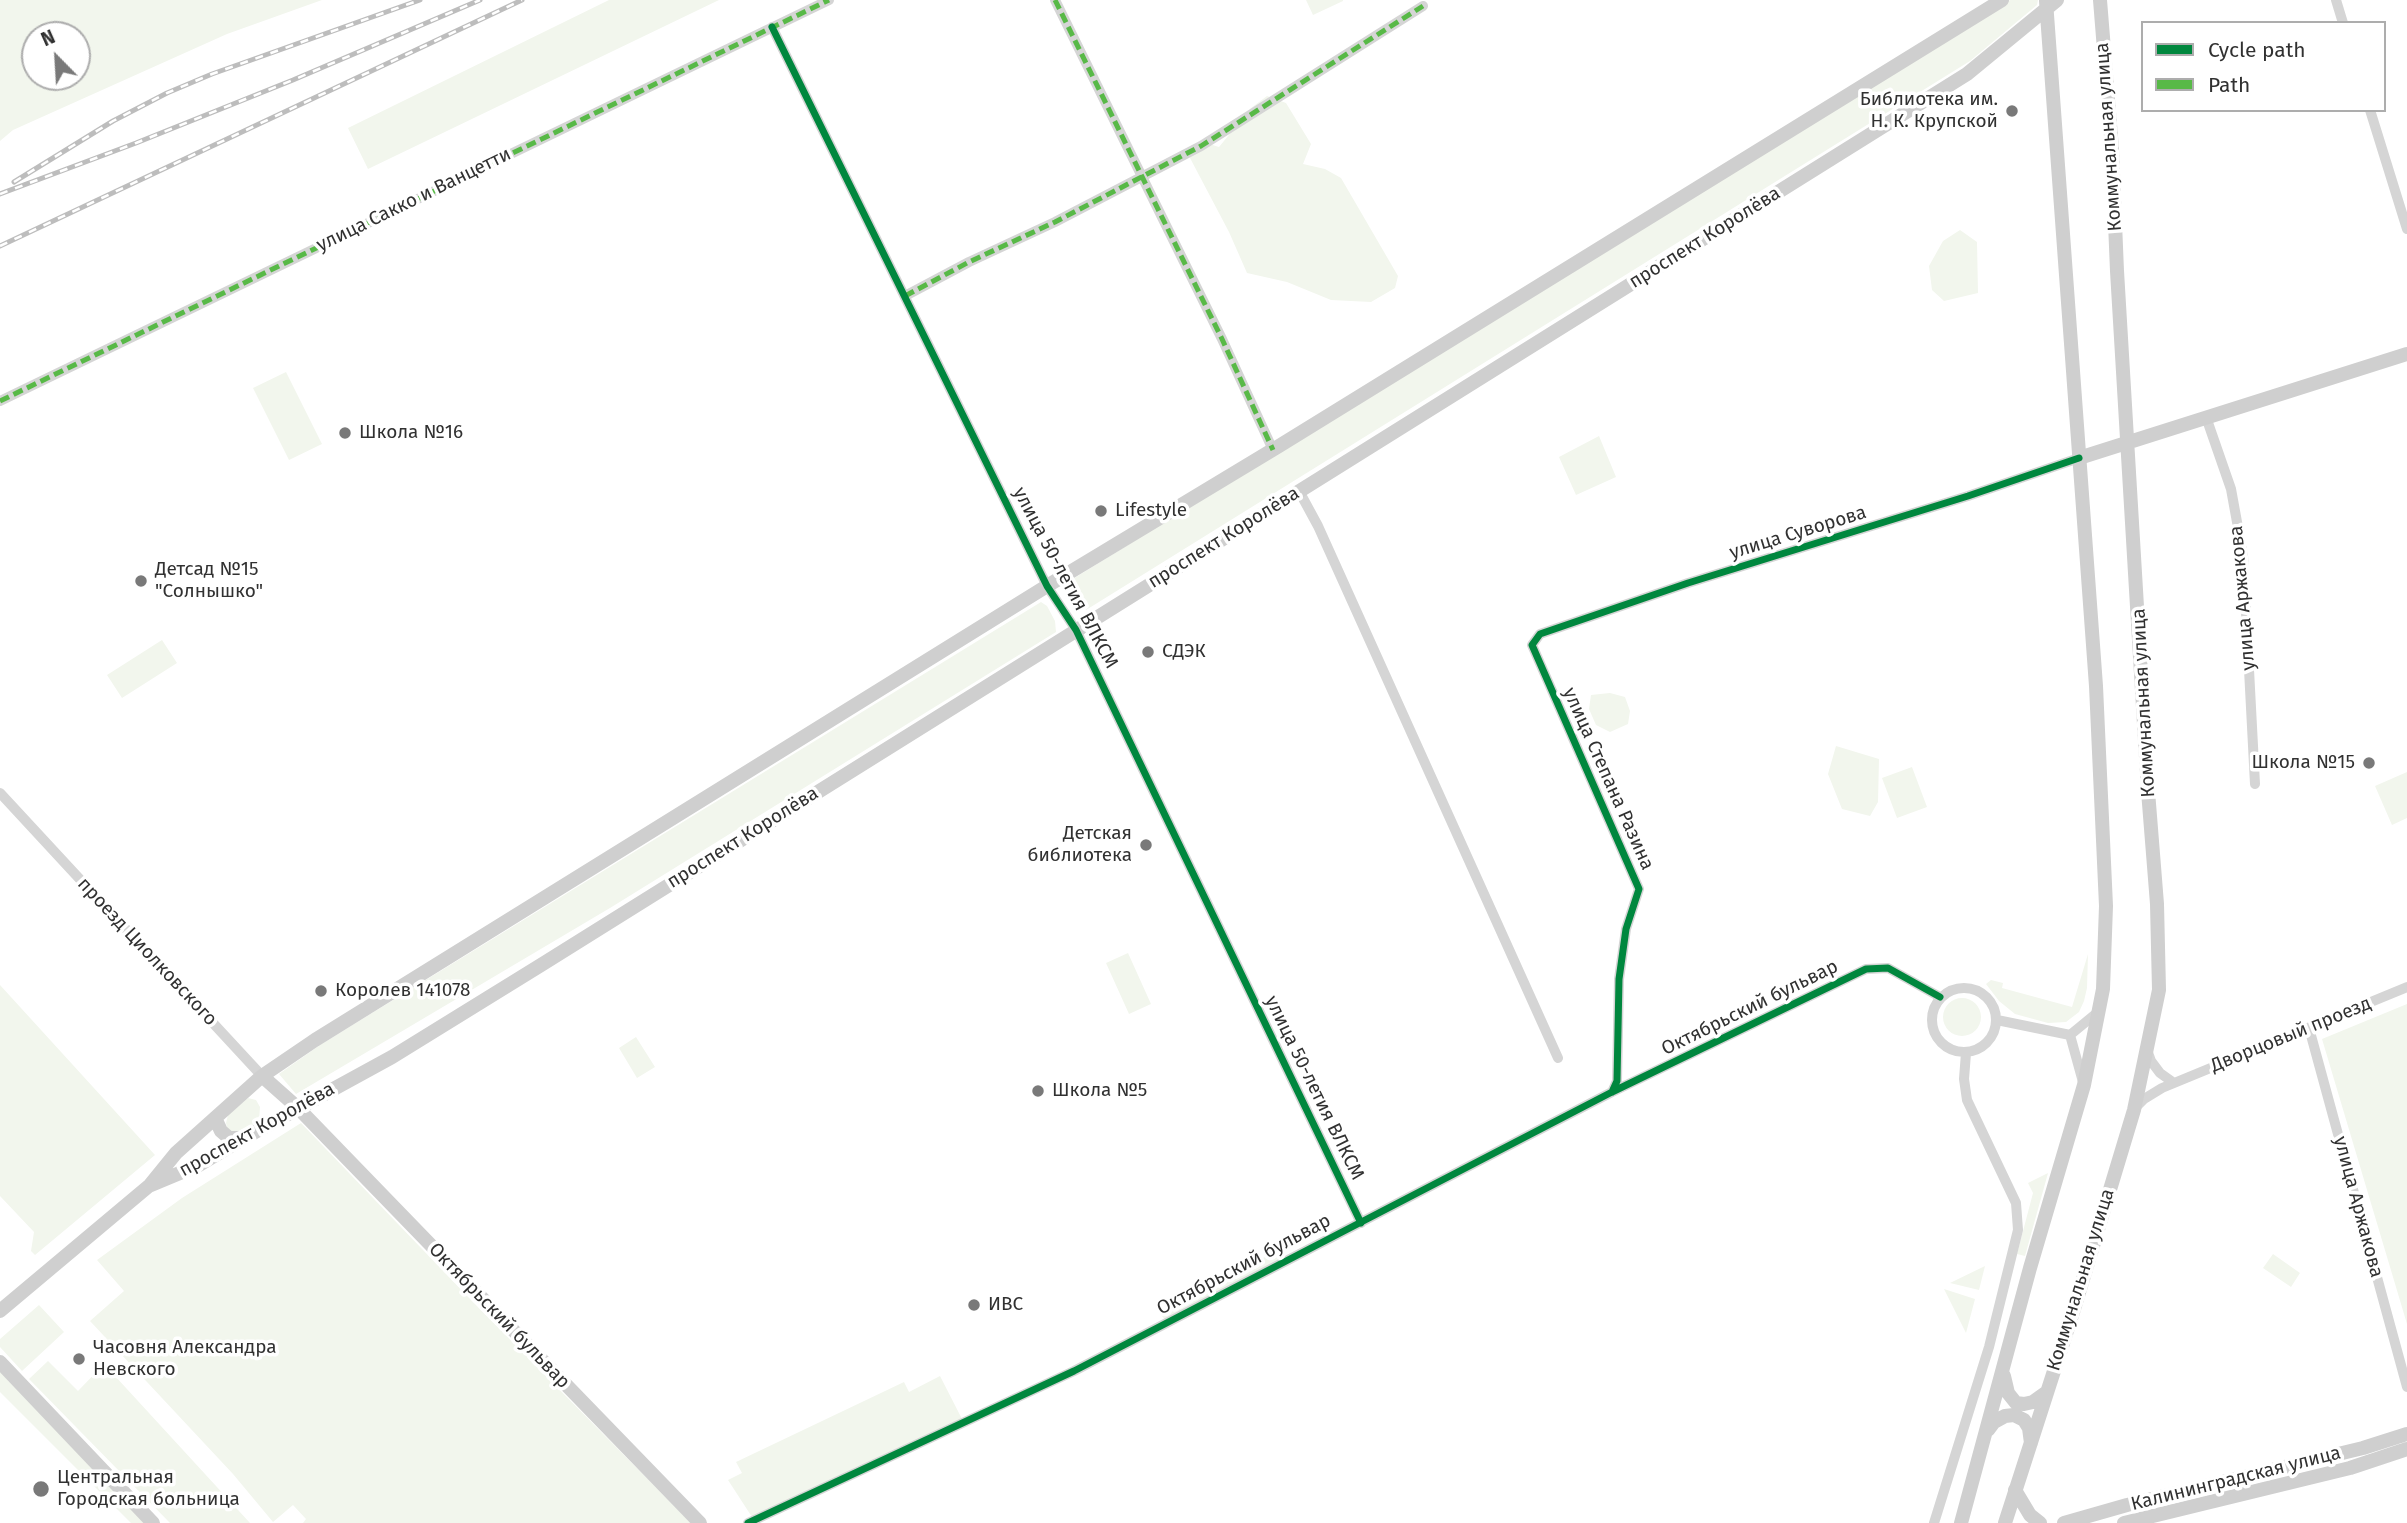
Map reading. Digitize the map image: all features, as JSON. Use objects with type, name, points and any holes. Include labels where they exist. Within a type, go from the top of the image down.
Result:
[{"type":"main road","name":"проспект Королёва","points":[[147,1187],[176,1153],[261,1076],[570,880],[2002,0]]},
{"type":"main road","name":"Коммунальная улица","points":[[2005,1523],[2134,1110],[2159,990],[2157,904],[2111,130],[2100,0]]},
{"type":"main road","name":"проспект Королёва","points":[[147,1187],[199,1165],[392,1057],[541,965],[1967,74],[2050,3]]},
{"type":"main road","points":[[1961,1523],[2004,1374],[2028,1276],[2084,1085],[2103,989],[2106,906],[2104,847],[2050,3]]},
{"type":"main road","points":[[2080,458],[2407,354]]},
{"type":"main road","name":"проезд Циолковского","points":[[261,1076],[298,1108]]},
{"type":"main road","name":"Октябрьский бульвар","points":[[298,1108],[700,1523]]},
{"type":"main road","points":[[215,1118],[221,1131],[229,1138],[244,1138]]},
{"type":"main road","points":[[0,1311],[147,1187]]},
{"type":"main road","points":[[0,1362],[153,1523]]},
{"type":"main road","name":"Коммунальная улица","points":[[2004,1374],[2008,1394],[2016,1403],[2033,1402],[2047,1392]]},
{"type":"main road","points":[[1987,1432],[1994,1422],[2004,1416],[2014,1415],[2024,1420],[2029,1428],[2031,1444]]},
{"type":"main road","name":"Калининградская улица","points":[[2064,1523],[2127,1505],[2363,1448],[2407,1434]]},
{"type":"main road","name":"Калининградская улица","points":[[2124,1523],[2350,1468],[2407,1449]]},
{"type":"main road","points":[[2015,1490],[2030,1515],[2040,1523]]},
{"type":"street","name":"улица Сакко и Ванцетти","points":[[0,401],[829,0]]},
{"type":"street","points":[[1055,0],[1222,339],[1273,450]]},
{"type":"street","points":[[2336,0],[2342,21]]},
{"type":"street","points":[[905,296],[1201,146],[1423,6]]},
{"type":"street","name":"улица 50-летия ВЛКСМ","points":[[772,27],[1047,586],[1076,630],[1361,1223]]},
{"type":"street","points":[[2371,112],[2407,229]]},
{"type":"street","name":"улица Аржакова","points":[[2206,417],[2231,488],[2243,555],[2255,784]]},
{"type":"street","name":"улица Суворова","points":[[1532,645],[1540,634],[1619,606],[2080,458]]},
{"type":"street","points":[[1299,491],[1318,526],[1558,1058]]},
{"type":"street","name":"улица Степана Разина","points":[[1532,645],[1639,889],[1626,929],[1622,956],[1617,1082],[1612,1092]]},
{"type":"street","name":"проезд Циолковского","points":[[0,793],[261,1076]]},
{"type":"street","name":"Октябрьский бульвар","points":[[748,1523],[1074,1371],[1612,1092],[1866,970],[1888,968],[1940,997]]},
{"type":"street","name":"Дворцовый проезд","points":[[2134,1110],[2150,1095],[2174,1083],[2407,987]]},
{"type":"street","points":[[1962,988],[1976,990],[1986,996],[1994,1007],[1997,1020],[1994,1031],[1984,1046],[1966,1053],[1943,1045],[1935,1035],[1931,1020],[1933,1009],[1940,997],[1950,990],[1962,988]]},
{"type":"street","points":[[2070,1035],[2100,1010]]},
{"type":"street","points":[[1997,1020],[2070,1035]]},
{"type":"street","name":"улица Аржакова","points":[[2309,1028],[2407,1387]]},
{"type":"street","points":[[2070,1035],[2084,1085]]},
{"type":"street","points":[[2147,1050],[2160,1073],[2174,1083]]},
{"type":"street","points":[[1934,1523],[1989,1347],[2018,1230],[2016,1203],[1967,1101],[1964,1079],[1966,1053]]},
{"type":"shaded area","points":[[0,0],[322,0],[227,34],[13,130],[0,141]]},
{"type":"shaded area","points":[[609,0],[719,0],[368,169],[348,128]]},
{"type":"shaded area","points":[[1306,0],[1343,0],[1343,1],[1313,15]]},
{"type":"shaded area","points":[[2010,0],[2038,0],[2037,5],[1970,61],[1086,610],[1068,582]]},
{"type":"shaded area","points":[[1267,96],[1286,103],[1311,144],[1303,164],[1325,169],[1341,178],[1398,276],[1395,288],[1371,302],[1331,300],[1287,282],[1247,273],[1190,158],[1191,149],[1203,142],[1219,147],[1251,108]]},
{"type":"shaded area","points":[[1960,230],[1977,242],[1978,293],[1944,301],[1932,290],[1929,266],[1943,241]]},
{"type":"shaded area","points":[[286,372],[322,444],[289,460],[253,388]]},
{"type":"shaded area","points":[[1599,436],[1616,477],[1576,495],[1559,457]]},
{"type":"shaded area","points":[[1041,602],[1047,606],[1055,621],[1056,632],[610,908],[296,1094],[279,1074],[320,1045]]},
{"type":"shaded area","points":[[162,640],[177,663],[122,698],[107,675]]},
{"type":"shaded area","points":[[1610,693],[1625,697],[1630,711],[1628,724],[1610,732],[1596,725],[1589,709],[1591,695]]},
{"type":"shaded area","points":[[1836,746],[1879,759],[1878,802],[1870,816],[1842,809],[1828,774]]},
{"type":"shaded area","points":[[1912,767],[1927,807],[1897,818],[1882,778]]},
{"type":"shaded area","points":[[2407,772],[2407,818],[2392,825],[2375,786]]},
{"type":"shaded area","points":[[1128,953],[1151,1004],[1129,1014],[1106,963]]},
{"type":"shaded area","points":[[2088,954],[2084,1001],[2079,1012],[2066,1022],[2048,1023],[2015,1014],[1999,1001],[1986,984],[1991,980],[2003,983],[2002,988],[2072,1007]]},
{"type":"shaded area","points":[[0,985],[155,1155],[35,1255],[31,1251],[34,1232],[0,1196]]},
{"type":"shaded area","points":[[1962,998],[1976,1003],[1981,1017],[1976,1031],[1962,1036],[1948,1031],[1943,1017],[1948,1003]]},
{"type":"shaded area","points":[[2407,1004],[2407,1324],[2322,1039]]},
{"type":"shaded area","points":[[636,1037],[655,1067],[637,1078],[619,1048]]},
{"type":"shaded area","points":[[248,1098],[256,1100],[260,1107],[259,1121],[238,1134],[228,1130],[228,1115]]},
{"type":"shaded area","points":[[301,1123],[691,1523],[303,1523],[306,1519],[293,1505],[273,1522],[233,1474],[90,1321],[124,1291],[97,1260],[182,1198]]},
{"type":"shaded area","points":[[2048,1173],[2025,1256],[2017,1254],[2033,1193],[2028,1183]]},
{"type":"shaded area","points":[[1281,1249],[1285,1259],[1166,1321],[1157,1310]]},
{"type":"shaded area","points":[[2273,1254],[2300,1273],[2291,1287],[2263,1268]]},
{"type":"shaded area","points":[[1985,1266],[1979,1290],[1950,1283]]},
{"type":"shaded area","points":[[1944,1289],[1975,1299],[1966,1333]]},
{"type":"shaded area","points":[[39,1305],[64,1332],[22,1371],[0,1347],[0,1339]]},
{"type":"shaded area","points":[[48,1361],[78,1391],[104,1364],[250,1523],[170,1523],[29,1379]]},
{"type":"shaded area","points":[[0,1368],[150,1523],[131,1523],[0,1392]]},
{"type":"shaded area","points":[[940,1376],[962,1419],[752,1517],[728,1480],[742,1473],[736,1462],[904,1382],[909,1392]]},
{"type":"railway","points":[[14,182],[113,121],[167,93],[212,74],[420,0]]},
{"type":"railway","points":[[0,194],[293,80],[480,0]]},
{"type":"railway","points":[[0,246],[522,0]]},
{"type":"marked path","points":[[0,401],[829,0]]},
{"type":"marked path","points":[[1055,0],[1222,339],[1273,450]]},
{"type":"marked path","points":[[905,296],[1201,146],[1423,6]]},
{"type":"cycle path","points":[[772,27],[1047,586],[1076,630],[1361,1223]]},
{"type":"cycle path","points":[[1612,1092],[1617,1081],[1619,979],[1626,929],[1639,889],[1532,645],[1540,634],[1688,583],[1968,496],[2079,458]]},
{"type":"cycle path","points":[[748,1523],[1074,1371],[1612,1092],[1866,969],[1888,968],[1940,997]]},
{"type":"place","name":"Библиотека им. Н. К. Крупской","points":[[2012,111]]},
{"type":"place","name":"Школа №16","points":[[345,433]]},
{"type":"place","name":"Lifestyle","points":[[1101,511]]},
{"type":"place","name":"Детсад №15 \"Солнышко\"","points":[[141,581]]},
{"type":"place","name":"СДЭК","points":[[1148,652]]},
{"type":"place","name":"Школа №15","points":[[2369,763]]},
{"type":"place","name":"Детская библиотека","points":[[1146,845]]},
{"type":"place","name":"Королев 141078","points":[[321,991]]},
{"type":"place","name":"Школа №5","points":[[1038,1091]]},
{"type":"place","name":"ИВС","points":[[974,1305]]},
{"type":"place","name":"Часовня Александра Невского","points":[[79,1359]]},
{"type":"place","name":"Центральная Городская больница","points":[[41,1489]]}]
